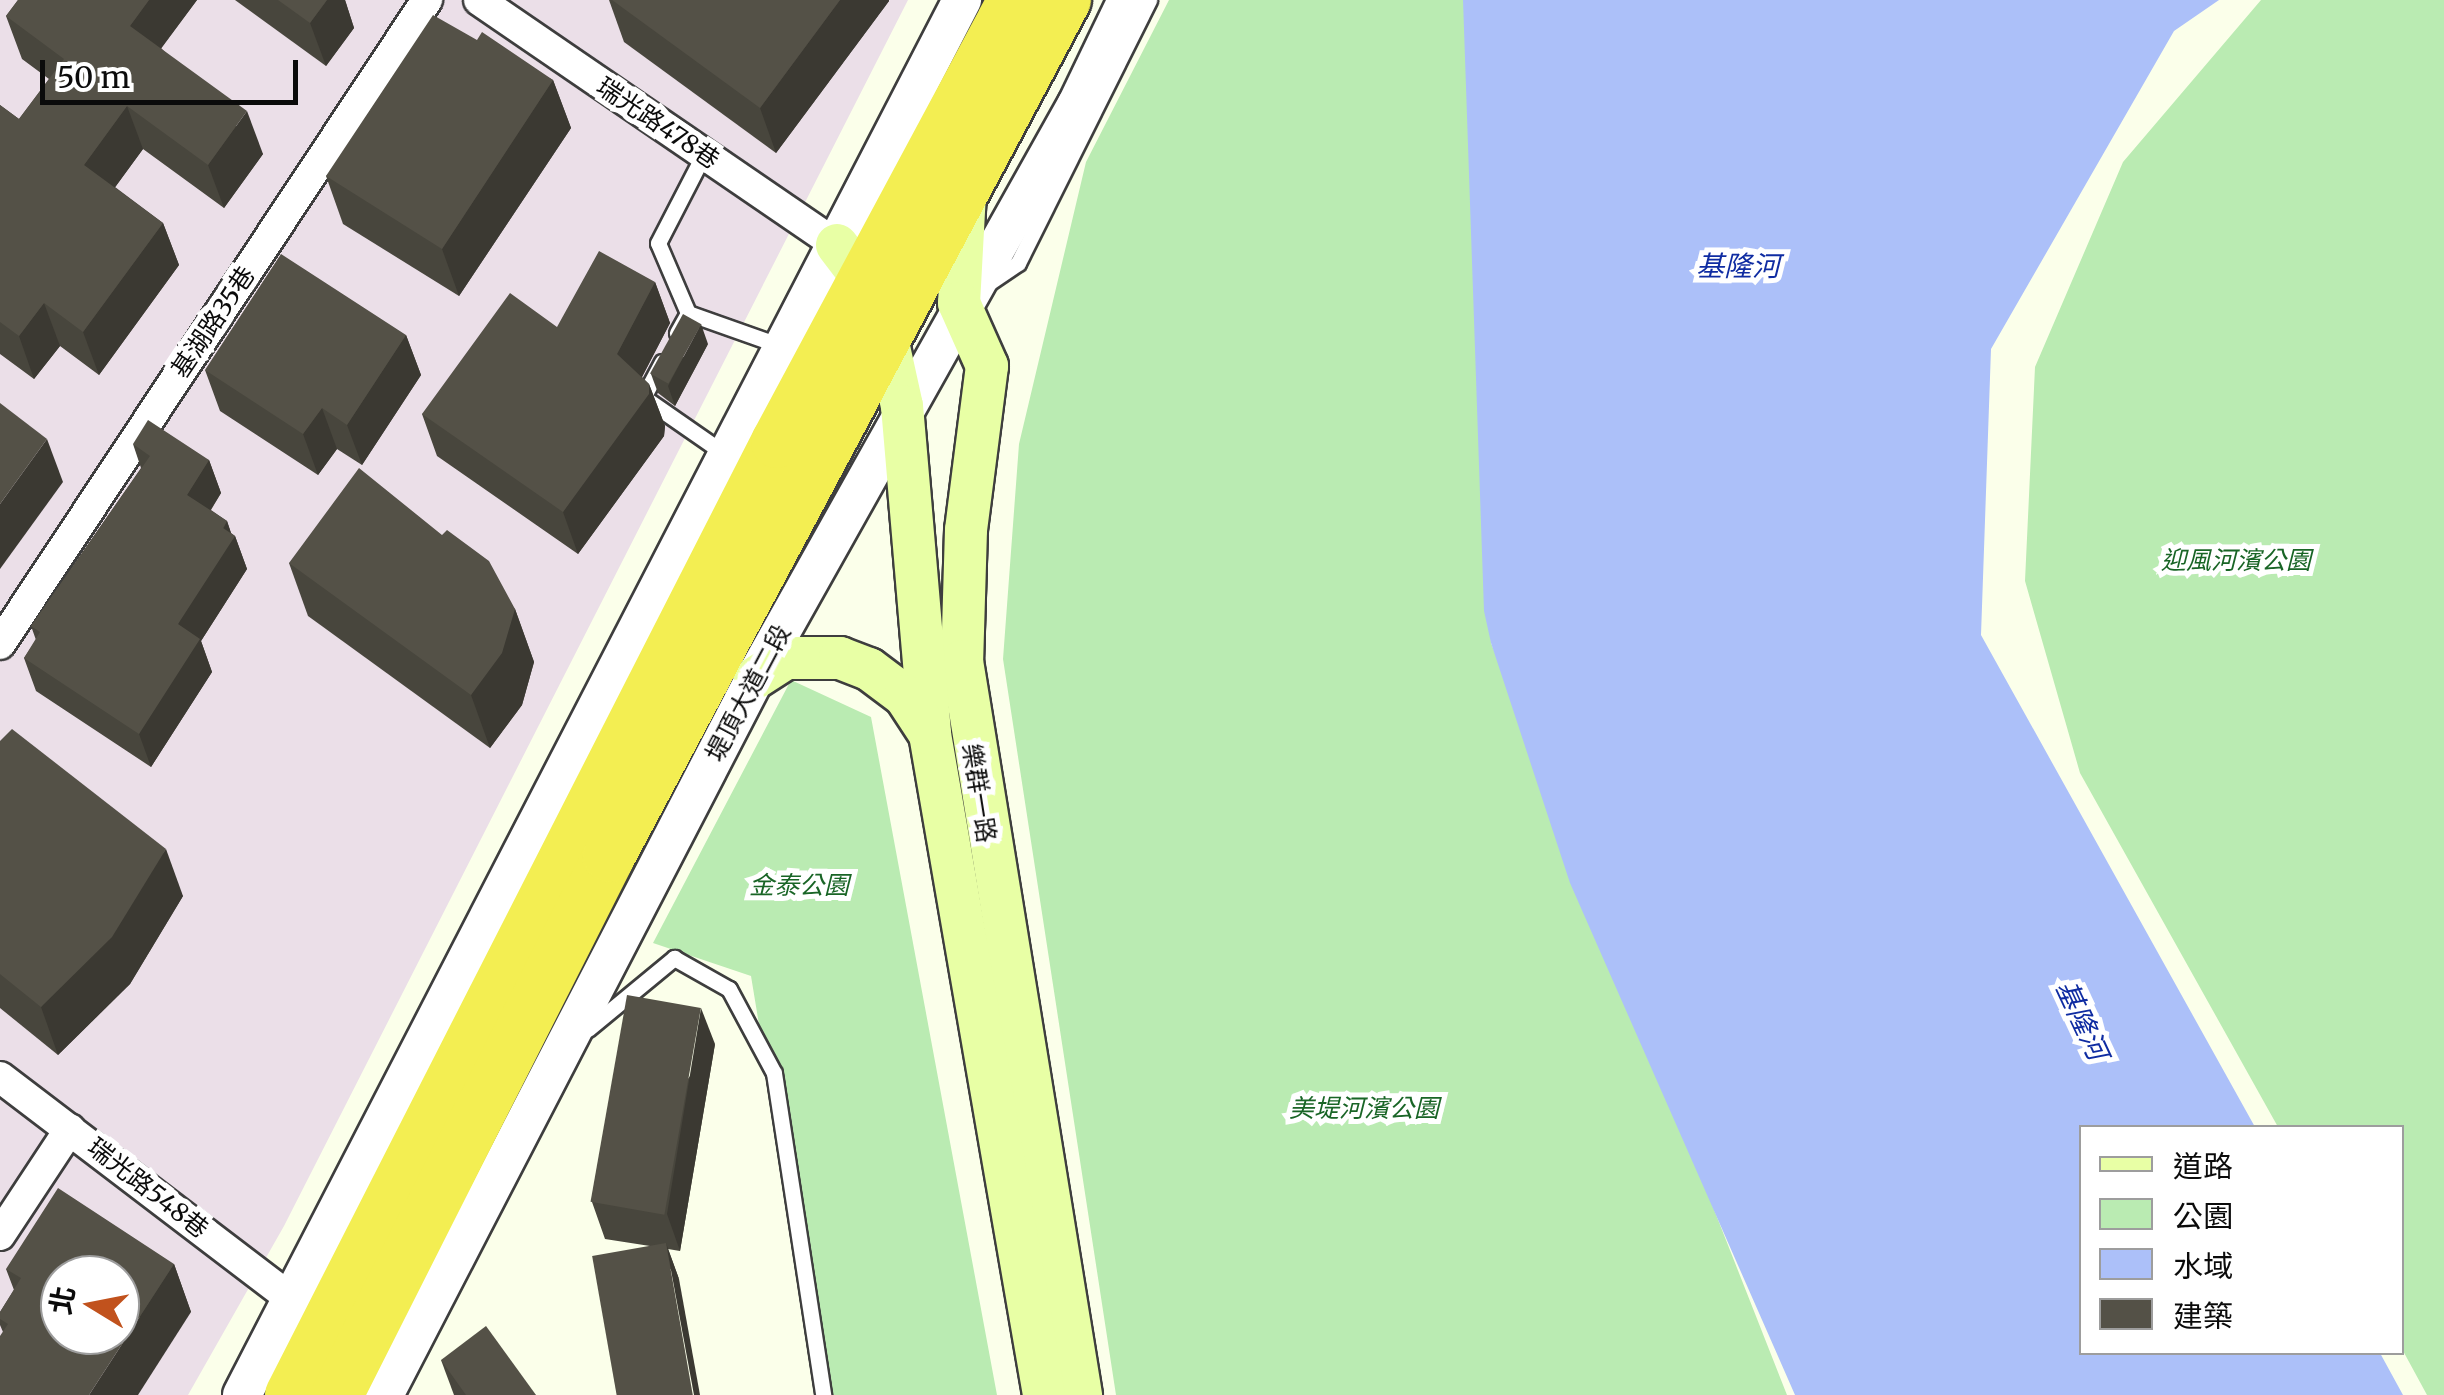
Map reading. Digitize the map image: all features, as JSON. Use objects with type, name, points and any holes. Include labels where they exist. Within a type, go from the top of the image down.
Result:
[{"type":"highway","points":[[291,1395],[850,262],[1014,0]]},
{"type":"highway","name":"堤頂大道二段","points":[[337,1395],[609,856],[1065,0]]},
{"type":"main road","name":"樂群一路","points":[[965,192],[960,303],[987,366],[966,530],[962,661],[970,744],[1082,1395]]},
{"type":"main road","name":"樂群一路","points":[[850,262],[887,338],[902,406],[930,734],[1044,1395]]},
{"type":"main road","points":[[756,678],[786,658],[840,658],[869,669],[904,696],[930,734]]},
{"type":"street","name":"基湖路35巷","points":[[0,644],[426,0]]},
{"type":"street","name":"瑞光路478巷","points":[[480,0],[704,154],[850,262]]},
{"type":"street","points":[[242,1395],[784,348],[850,262],[962,0]]},
{"type":"street","name":"堤頂大道二段","points":[[384,1395],[756,678],[902,406],[1076,104],[1127,0]]},
{"type":"street","name":"瑞光路548巷","points":[[0,1078],[294,1301]]},
{"type":"street","points":[[0,1234],[70,1128]]},
{"type":"lane","points":[[960,303],[1018,262],[1150,0]]},
{"type":"lane","points":[[704,154],[658,243],[688,312],[784,348]]},
{"type":"lane","points":[[688,312],[644,397],[729,456]]},
{"type":"lane","points":[[556,1061],[674,958],[729,989],[774,1072],[823,1395]]},
{"type":"shaded area","points":[[0,0],[908,0],[284,1226],[188,1395],[0,1395]]},
{"type":"green space","name":"美堤河濱公園","points":[[1169,0],[1475,0],[1491,643],[1787,1395],[1116,1395],[1003,659],[1019,444],[1086,162]]},
{"type":"green space","name":"迎風河濱公園","points":[[2261,0],[2444,0],[2444,1395],[2427,1395],[2404,1353],[2404,1125],[2277,1125],[2080,773],[2025,581],[2035,367],[2123,162]]},
{"type":"green space","name":"金泰公園","points":[[791,680],[871,717],[997,1395],[820,1395],[751,976],[653,943]]},
{"type":"water","name":"基隆河","points":[[1463,0],[2219,0],[2174,31],[1991,349],[1981,635],[2254,1125],[2079,1125],[2079,1355],[2381,1355],[2403,1395],[1795,1395],[1570,883],[1484,611]]},
{"type":"building","points":[[18,0],[149,0],[130,26],[247,111],[208,165],[127,106],[84,165],[163,223],[83,332],[44,303],[19,336],[0,322],[0,105],[19,119],[64,59],[6,16]]},
{"type":"building","points":[[278,0],[327,0],[310,23]]},
{"type":"building","points":[[612,0],[840,0],[760,108]]},
{"type":"building","points":[[433,15],[477,40],[482,32],[553,80],[442,249],[326,176]]},
{"type":"building","points":[[599,251],[655,282],[617,354],[649,384],[649,394],[563,512],[422,414],[510,293],[557,327]]},
{"type":"building","points":[[281,254],[406,335],[347,425],[322,408],[303,434],[205,370]]},
{"type":"building","points":[[683,314],[701,324],[668,384],[650,373]]},
{"type":"building","points":[[0,403],[47,439],[0,504]]},
{"type":"building","points":[[148,420],[209,460],[187,495],[227,521],[223,528],[235,536],[178,624],[200,639],[139,734],[24,658],[40,632],[31,626],[150,456],[133,444]]},
{"type":"building","points":[[359,468],[442,535],[447,530],[489,561],[515,609],[502,653],[471,695],[289,563]]},
{"type":"building","points":[[12,729],[166,849],[112,937],[41,1007],[0,974],[0,741]]},
{"type":"building","points":[[627,995],[701,1008],[664,1215],[591,1202]]},
{"type":"building","points":[[58,1188],[174,1264],[140,1316],[140,1255],[40,1255],[40,1355],[115,1355],[89,1395],[0,1395],[0,1336],[8,1324],[0,1319],[0,1312],[21,1278],[6,1269]]},
{"type":"building","points":[[666,1243],[693,1395],[617,1395],[592,1256]]},
{"type":"building","points":[[486,1326],[536,1395],[466,1395],[441,1360]]}]
